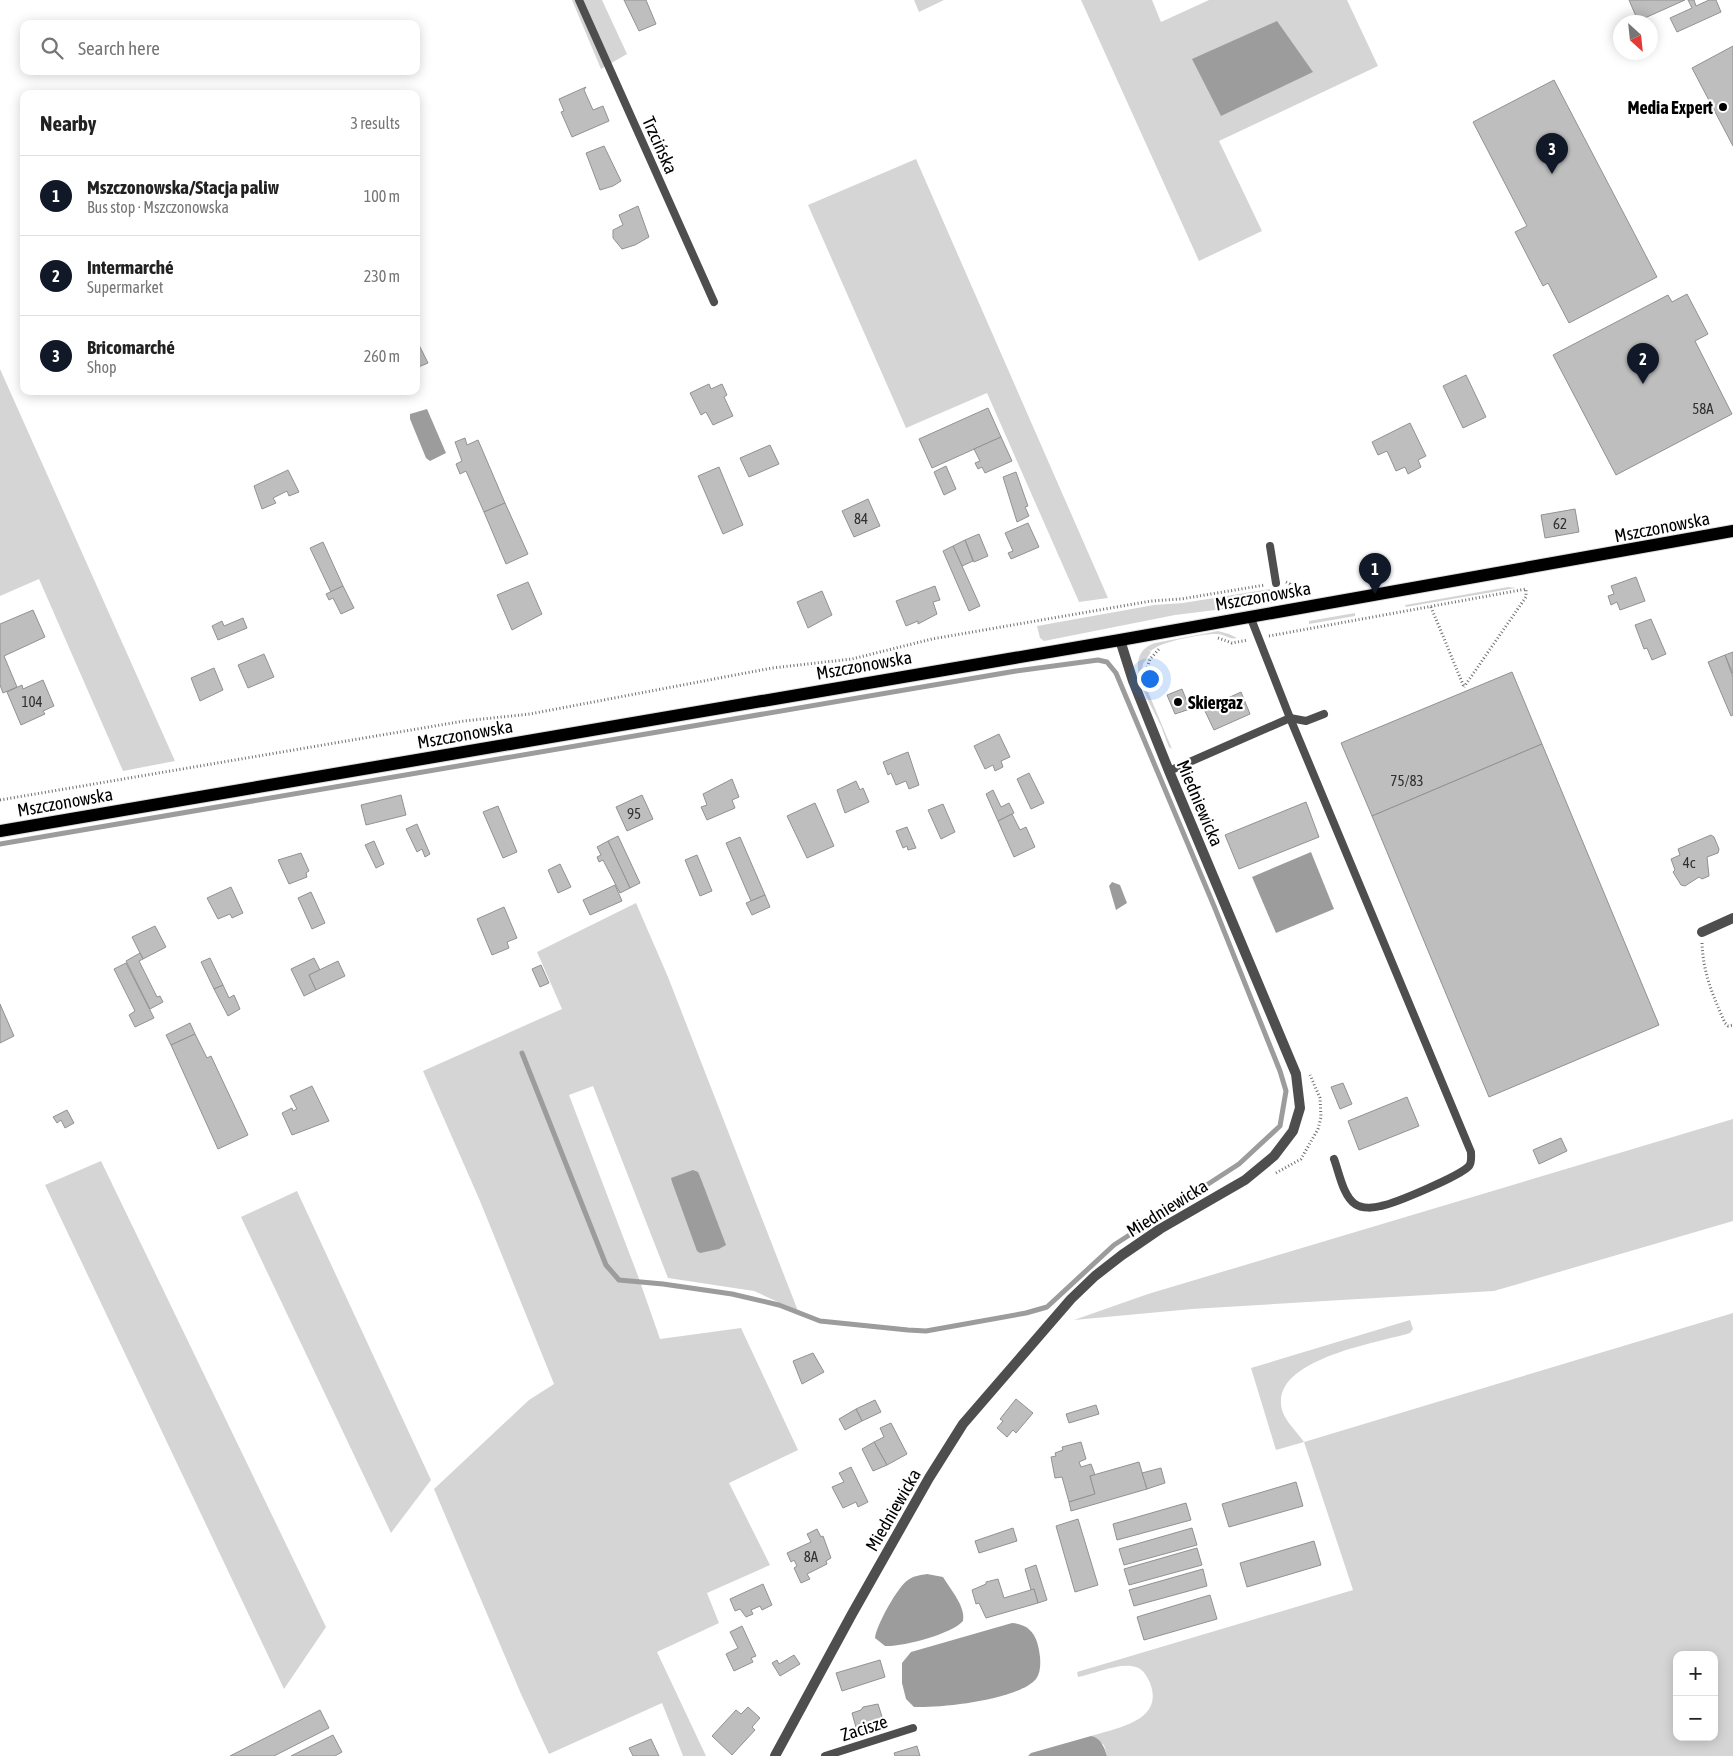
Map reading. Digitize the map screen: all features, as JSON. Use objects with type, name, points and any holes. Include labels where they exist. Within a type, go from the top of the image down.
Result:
[{"type":"main road","name":"Mszczonowska","points":[[0,831],[1120,640],[1733,531]]},
{"type":"street","name":"Miedniewicka","points":[[775,1756],[852,1614],[930,1478],[964,1424],[1000,1379],[1071,1299],[1095,1276],[1160,1229],[1245,1180],[1274,1156],[1293,1131],[1300,1108],[1296,1074],[1133,682],[1120,640]]},
{"type":"street","points":[[1702,932],[1733,918]]},
{"type":"lane","name":"Trzcińska","points":[[579,0],[714,302]]},
{"type":"lane","points":[[1270,546],[1276,583]]},
{"type":"lane","points":[[1250,616],[1290,718],[1471,1152],[1471,1161],[1468,1167],[1452,1177],[1381,1207],[1366,1208],[1355,1204],[1348,1196],[1334,1159]]},
{"type":"lane","points":[[1169,770],[1290,718],[1306,721],[1324,714]]},
{"type":"lane","name":"Zacisze","points":[[825,1756],[913,1728]]},
{"type":"path","points":[[0,800],[464,721],[530,714],[772,668],[852,659],[932,639],[1151,601],[1181,599],[1276,583]]},
{"type":"path","points":[[1275,635],[1299,630],[1431,607],[1519,592],[1526,589],[1526,597],[1464,687],[1431,607]]},
{"type":"path","points":[[1298,623],[1299,630]]},
{"type":"path","points":[[1215,638],[1235,643]]},
{"type":"path","points":[[1146,678],[1146,668],[1156,651],[1169,646]]},
{"type":"path","points":[[1702,932],[1703,964],[1710,991],[1725,1024],[1728,1026],[1733,1024]]},
{"type":"path","points":[[1272,1176],[1301,1159],[1318,1129]]},
{"type":"shaded area","points":[[572,0],[602,0],[627,54],[601,69]]},
{"type":"shaded area","points":[[914,0],[944,0],[919,12]]},
{"type":"shaded area","points":[[1081,0],[1152,0],[1161,22],[1209,0],[1347,0],[1378,66],[1219,141],[1262,231],[1199,261]]},
{"type":"shaded area","points":[[1277,21],[1313,72],[1221,116],[1192,59]]},
{"type":"shaded area","points":[[916,159],[1108,598],[1079,602],[987,393],[906,428],[808,205]]},
{"type":"shaded area","points":[[0,369],[175,761],[123,771],[39,579],[0,596]]},
{"type":"shaded area","points":[[427,409],[446,453],[430,461],[426,458],[410,419],[410,414]]},
{"type":"shaded area","points":[[1508,587],[1516,588],[1406,607],[1405,605]]},
{"type":"shaded area","points":[[1270,589],[1272,603],[1175,615],[1044,641],[1040,638],[1037,626],[1154,605],[1183,603]]},
{"type":"shaded area","points":[[1355,613],[1355,616],[1309,624],[1309,621]]},
{"type":"shaded area","points":[[1218,631],[1237,638],[1217,634],[1203,635],[1172,641],[1151,651],[1148,650],[1151,652],[1143,664],[1141,675],[1172,749],[1169,747],[1141,682],[1138,670],[1139,659],[1144,649],[1155,643]]},
{"type":"shaded area","points":[[1311,852],[1334,909],[1276,933],[1252,877]]},
{"type":"shaded area","points":[[1112,882],[1120,885],[1127,903],[1116,910],[1109,886]]},
{"type":"shaded area","points":[[636,903],[668,977],[798,1311],[754,1291],[668,1278],[593,1086],[569,1095],[660,1339],[741,1328],[798,1450],[729,1483],[770,1565],[707,1593],[719,1623],[657,1652],[706,1756],[683,1756],[662,1703],[549,1754],[521,1694],[434,1489],[529,1400],[554,1384],[480,1201],[423,1071],[562,1009],[537,952]]},
{"type":"shaded area","points":[[1733,1119],[1733,1221],[1494,1291],[1192,1309],[1074,1320],[1148,1294]]},
{"type":"shaded area","points":[[101,1161],[326,1627],[284,1689],[45,1185]]},
{"type":"shaded area","points":[[693,1170],[698,1172],[726,1245],[719,1249],[700,1253],[697,1251],[671,1178]]},
{"type":"shaded area","points":[[297,1191],[431,1480],[391,1533],[241,1217]]},
{"type":"shaded area","points":[[1733,1313],[1733,1756],[1107,1756],[1104,1745],[1091,1736],[1125,1726],[1145,1714],[1151,1706],[1153,1696],[1150,1683],[1143,1671],[1131,1666],[1112,1668],[1078,1677],[1077,1672],[1353,1590],[1304,1442]]},
{"type":"shaded area","points":[[1410,1320],[1413,1329],[1410,1333],[1332,1355],[1296,1374],[1285,1387],[1281,1403],[1283,1414],[1304,1442],[1276,1450],[1251,1368]]},
{"type":"shaded area","points":[[927,1574],[943,1577],[960,1604],[963,1621],[949,1631],[926,1639],[885,1646],[875,1638],[888,1607],[908,1580]]},
{"type":"shaded area","points":[[1012,1623],[1028,1628],[1038,1646],[1040,1671],[1036,1679],[1027,1686],[997,1697],[942,1706],[914,1707],[906,1699],[902,1683],[902,1663],[911,1652]]},
{"type":"shaded area","points":[[1091,1736],[1100,1741],[1107,1756],[1028,1756],[1031,1753]]},
{"type":"building","points":[[624,0],[646,0],[656,24],[639,31]]},
{"type":"building","points":[[1629,0],[1685,0],[1651,15],[1635,15]]},
{"type":"building","points":[[1688,0],[1694,0],[1696,6],[1709,0],[1716,0],[1721,12],[1677,32],[1670,18],[1692,8]]},
{"type":"building","name":"Media Expert","points":[[1733,46],[1733,146],[1692,68]]},
{"type":"building","points":[[1554,80],[1657,277],[1569,323],[1548,283],[1543,286],[1515,232],[1527,226],[1473,122]]},
{"type":"building","points":[[586,87],[584,90],[593,110],[603,106],[609,121],[572,137],[561,112],[564,111],[559,99]]},
{"type":"building","points":[[604,146],[621,181],[600,190],[586,153]]},
{"type":"building","points":[[638,206],[649,237],[635,245],[622,249],[613,238],[613,230],[623,225],[619,215]]},
{"type":"building","points":[[1687,294],[1708,334],[1695,341],[1732,414],[1616,475],[1553,355],[1668,295],[1672,302]]},
{"type":"building","points":[[420,347],[428,363],[420,366]]},
{"type":"building","points":[[1466,375],[1486,417],[1463,428],[1443,386]]},
{"type":"building","points":[[709,384],[711,389],[722,384],[727,395],[724,397],[733,416],[713,425],[706,412],[701,415],[690,393]]},
{"type":"building","points":[[988,408],[1001,437],[932,468],[919,439]]},
{"type":"building","points":[[1410,423],[1426,456],[1418,460],[1421,467],[1408,474],[1405,467],[1396,471],[1387,451],[1378,455],[1372,442]]},
{"type":"building","points":[[1001,437],[1012,461],[985,473],[982,467],[978,469],[975,463],[980,461],[974,449]]},
{"type":"building","points":[[465,438],[467,445],[478,440],[505,503],[484,512],[466,471],[460,474],[456,464],[462,461],[455,442]]},
{"type":"building","points":[[770,445],[779,464],[749,477],[740,458]]},
{"type":"building","points":[[946,466],[956,489],[944,495],[934,472]]},
{"type":"building","points":[[719,467],[743,525],[723,534],[698,476]]},
{"type":"building","points":[[288,470],[299,492],[289,496],[287,491],[273,498],[276,503],[262,509],[254,486]]},
{"type":"building","points":[[1016,472],[1028,506],[1025,507],[1029,516],[1017,522],[1003,477]]},
{"type":"building","points":[[868,499],[880,526],[854,537],[842,511]]},
{"type":"building","points":[[505,503],[528,554],[506,564],[484,512]]},
{"type":"building","points":[[1575,509],[1579,532],[1545,538],[1541,515]]},
{"type":"building","points":[[1028,523],[1039,547],[1011,559],[1008,553],[1013,551],[1005,533]]},
{"type":"building","points":[[979,534],[988,556],[974,562],[965,540]]},
{"type":"building","points":[[965,540],[973,561],[962,566],[953,546]]},
{"type":"building","points":[[323,542],[343,586],[331,592],[310,548]]},
{"type":"building","points":[[953,546],[980,606],[969,611],[943,551]]},
{"type":"building","points":[[1636,577],[1645,601],[1620,610],[1617,602],[1611,605],[1608,596],[1614,594],[1611,586]]},
{"type":"building","points":[[528,582],[542,614],[512,630],[497,595]]},
{"type":"building","points":[[343,586],[354,608],[341,614],[333,598],[329,600],[326,594]]},
{"type":"building","points":[[935,586],[940,600],[933,602],[937,614],[918,624],[918,621],[906,626],[896,601]]},
{"type":"building","points":[[822,591],[832,615],[808,628],[797,602]]},
{"type":"building","points":[[33,610],[45,637],[4,656],[17,687],[3,693],[0,685],[0,624]]},
{"type":"building","points":[[243,618],[247,628],[218,640],[212,626],[222,621],[224,626]]},
{"type":"building","points":[[1651,619],[1666,654],[1652,660],[1647,648],[1644,649],[1635,625]]},
{"type":"building","points":[[1733,652],[1733,674],[1725,655]]},
{"type":"building","points":[[264,654],[274,677],[248,688],[238,665]]},
{"type":"building","points":[[1725,655],[1733,677],[1733,715],[1731,716],[1708,662]]},
{"type":"building","points":[[214,668],[223,690],[200,701],[191,678]]},
{"type":"building","points":[[1512,672],[1542,744],[1372,816],[1341,743]]},
{"type":"building","points":[[43,680],[54,706],[43,711],[45,714],[21,725],[7,692],[22,685],[23,689]]},
{"type":"building","name":"Skiergaz","points":[[1182,689],[1190,709],[1175,714],[1167,695]]},
{"type":"building","points":[[1241,692],[1250,714],[1214,730],[1204,709]]},
{"type":"building","points":[[999,734],[1010,757],[1001,761],[1003,767],[995,771],[993,765],[985,769],[974,746]]},
{"type":"building","points":[[1542,744],[1659,1025],[1489,1097],[1372,816]]},
{"type":"building","points":[[908,752],[919,785],[909,789],[906,781],[896,785],[891,773],[888,775],[883,762]]},
{"type":"building","points":[[1029,773],[1044,803],[1031,809],[1017,779]]},
{"type":"building","points":[[732,779],[739,797],[732,800],[735,808],[707,820],[701,807],[707,805],[703,794]]},
{"type":"building","points":[[856,781],[860,790],[863,788],[869,802],[845,813],[837,790]]},
{"type":"building","points":[[993,790],[1001,807],[1009,803],[1014,813],[998,821],[986,794]]},
{"type":"building","points":[[401,795],[406,815],[366,825],[361,805]]},
{"type":"building","points":[[642,795],[653,819],[627,831],[616,807]]},
{"type":"building","points":[[1306,802],[1319,837],[1239,869],[1225,835]]},
{"type":"building","points":[[815,803],[834,846],[807,858],[787,816]]},
{"type":"building","points":[[943,804],[955,832],[941,839],[928,810]]},
{"type":"building","points":[[498,806],[517,852],[503,858],[483,812]]},
{"type":"building","points":[[1012,814],[1020,830],[1026,827],[1035,847],[1014,857],[998,821]]},
{"type":"building","points":[[417,824],[430,854],[425,857],[422,849],[417,852],[406,829]]},
{"type":"building","points":[[907,827],[916,848],[908,850],[907,846],[903,848],[896,831]]},
{"type":"building","points":[[1711,835],[1714,837],[1719,849],[1718,853],[1707,857],[1709,876],[1702,879],[1699,877],[1685,886],[1681,885],[1673,872],[1675,870],[1671,859],[1680,855],[1678,849]]},
{"type":"building","points":[[618,836],[640,883],[630,888],[608,841]]},
{"type":"building","points":[[740,837],[765,895],[751,901],[726,843]]},
{"type":"building","points":[[374,841],[384,864],[376,868],[365,845]]},
{"type":"building","points":[[608,841],[630,888],[620,893],[603,860],[599,862],[597,857],[601,855],[597,847]]},
{"type":"building","points":[[301,853],[309,871],[306,873],[307,877],[289,884],[278,860]]},
{"type":"building","points":[[697,855],[712,891],[700,896],[685,860]]},
{"type":"building","points":[[560,864],[571,887],[558,893],[548,870]]},
{"type":"building","points":[[615,885],[622,901],[590,915],[583,900]]},
{"type":"building","points":[[231,887],[243,913],[232,918],[230,914],[218,919],[207,898]]},
{"type":"building","points":[[311,892],[325,923],[312,929],[298,898]]},
{"type":"building","points":[[765,895],[770,907],[752,915],[746,903]]},
{"type":"building","points":[[504,907],[517,938],[507,942],[509,948],[492,955],[477,919]]},
{"type":"building","points":[[155,926],[166,947],[143,959],[132,937]]},
{"type":"building","points":[[140,953],[143,959],[139,961],[157,997],[160,996],[163,1002],[150,1009],[126,961]]},
{"type":"building","points":[[210,958],[223,985],[214,989],[201,962]]},
{"type":"building","points":[[314,958],[320,970],[309,975],[316,990],[304,996],[291,969]]},
{"type":"building","points":[[338,961],[345,976],[316,990],[309,975]]},
{"type":"building","points":[[126,963],[154,1018],[135,1027],[129,1015],[135,1011],[114,969]]},
{"type":"building","points":[[541,965],[549,983],[540,987],[532,969]]},
{"type":"building","points":[[223,985],[229,998],[234,995],[240,1009],[228,1016],[214,989]]},
{"type":"building","points":[[0,1004],[14,1036],[0,1043]]},
{"type":"building","points":[[190,1023],[195,1034],[171,1045],[166,1035]]},
{"type":"building","points":[[195,1034],[207,1058],[211,1056],[248,1135],[218,1149],[171,1045]]},
{"type":"building","points":[[1343,1083],[1352,1104],[1340,1109],[1331,1087]]},
{"type":"building","points":[[312,1086],[329,1121],[292,1135],[282,1113],[292,1108],[293,1111],[297,1109],[290,1096]]},
{"type":"building","points":[[1407,1097],[1419,1126],[1359,1150],[1348,1121]]},
{"type":"building","points":[[67,1110],[74,1123],[65,1128],[61,1120],[57,1123],[53,1117]]},
{"type":"building","points":[[1561,1138],[1567,1151],[1539,1164],[1533,1150]]},
{"type":"building","points":[[813,1353],[824,1372],[802,1384],[793,1361]]},
{"type":"building","points":[[1016,1399],[1033,1413],[1016,1433],[1013,1430],[1007,1437],[997,1428],[1003,1421],[1000,1419]]},
{"type":"building","points":[[875,1400],[881,1412],[862,1421],[856,1409]]},
{"type":"building","points":[[1096,1405],[1099,1414],[1069,1423],[1066,1414]]},
{"type":"building","points":[[856,1409],[862,1421],[845,1430],[839,1419]]},
{"type":"building","points":[[891,1423],[907,1454],[887,1465],[874,1442],[884,1437],[880,1428]]},
{"type":"building","points":[[874,1442],[887,1465],[873,1471],[862,1449]]},
{"type":"building","points":[[1081,1442],[1086,1459],[1079,1462],[1081,1467],[1091,1464],[1095,1475],[1090,1476],[1095,1494],[1069,1502],[1062,1477],[1055,1478],[1051,1457],[1056,1456],[1055,1453],[1063,1450],[1062,1447]]},
{"type":"building","points":[[1139,1462],[1147,1489],[1071,1511],[1069,1502],[1095,1494],[1090,1476]]},
{"type":"building","points":[[851,1467],[868,1502],[858,1507],[856,1502],[843,1508],[832,1487],[844,1482],[839,1473]]},
{"type":"building","points":[[1161,1468],[1165,1483],[1147,1489],[1142,1473]]},
{"type":"building","points":[[1296,1482],[1303,1506],[1229,1527],[1222,1504]]},
{"type":"building","points":[[1186,1503],[1191,1520],[1117,1540],[1113,1524]]},
{"type":"building","points":[[1078,1519],[1098,1585],[1075,1592],[1056,1526]]},
{"type":"building","points":[[1013,1528],[1017,1541],[979,1553],[975,1541]]},
{"type":"building","points":[[1192,1528],[1197,1545],[1124,1565],[1119,1549]]},
{"type":"building","points":[[817,1529],[821,1537],[823,1536],[831,1558],[826,1561],[827,1564],[807,1574],[810,1579],[801,1583],[794,1568],[797,1566],[794,1560],[791,1562],[787,1553],[811,1542],[807,1534]]},
{"type":"building","points":[[1314,1541],[1321,1565],[1247,1587],[1240,1563]]},
{"type":"building","points":[[1197,1548],[1202,1565],[1129,1585],[1124,1569]]},
{"type":"building","points":[[1036,1565],[1047,1600],[1038,1603],[1034,1589],[1031,1590],[1025,1569]]},
{"type":"building","points":[[1203,1569],[1207,1586],[1134,1606],[1129,1590]]},
{"type":"building","points":[[998,1579],[1004,1598],[1034,1589],[1038,1603],[986,1618],[979,1603],[976,1604],[972,1590],[986,1584],[986,1582]]},
{"type":"building","points":[[763,1584],[772,1605],[762,1610],[760,1606],[751,1610],[753,1614],[746,1617],[740,1609],[735,1611],[730,1599]]},
{"type":"building","points":[[1210,1595],[1217,1619],[1144,1640],[1137,1617]]},
{"type":"building","points":[[742,1626],[756,1656],[751,1658],[753,1662],[734,1671],[726,1654],[738,1648],[730,1632]]},
{"type":"building","points":[[794,1655],[800,1664],[780,1676],[772,1663],[777,1660],[779,1664]]},
{"type":"building","points":[[880,1660],[885,1677],[842,1691],[836,1673]]},
{"type":"building","points":[[878,1704],[884,1723],[857,1731],[852,1713],[861,1710],[863,1707]]},
{"type":"building","points":[[748,1707],[760,1718],[752,1727],[755,1730],[732,1755],[712,1736],[736,1710],[741,1714]]},
{"type":"building","points":[[320,1710],[329,1728],[274,1756],[230,1756]]},
{"type":"building","points":[[333,1735],[342,1752],[335,1756],[291,1756]]},
{"type":"building","points":[[651,1739],[659,1756],[633,1756],[629,1748]]},
{"type":"building","points":[[917,1746],[920,1756],[895,1756],[894,1753]]},
{"type":"waterway","points":[[0,844],[1016,671],[1098,660],[1107,662],[1116,673],[1214,906],[1280,1071],[1286,1091],[1280,1126],[1239,1164],[1114,1245],[1047,1307],[1026,1313],[926,1331],[820,1321],[779,1305],[732,1294],[619,1280],[606,1265],[522,1053]]},
{"type":"place","name":"Media Expert","points":[[1723,107]]},
{"type":"place","name":"Bricomarché","points":[[1552,174]]},
{"type":"place","name":"Intermarché","points":[[1643,384]]},
{"type":"place","name":"Mszczonowska/Stacja paliw","points":[[1375,594]]},
{"type":"place","name":"Skiergaz","points":[[1178,702]]}]
